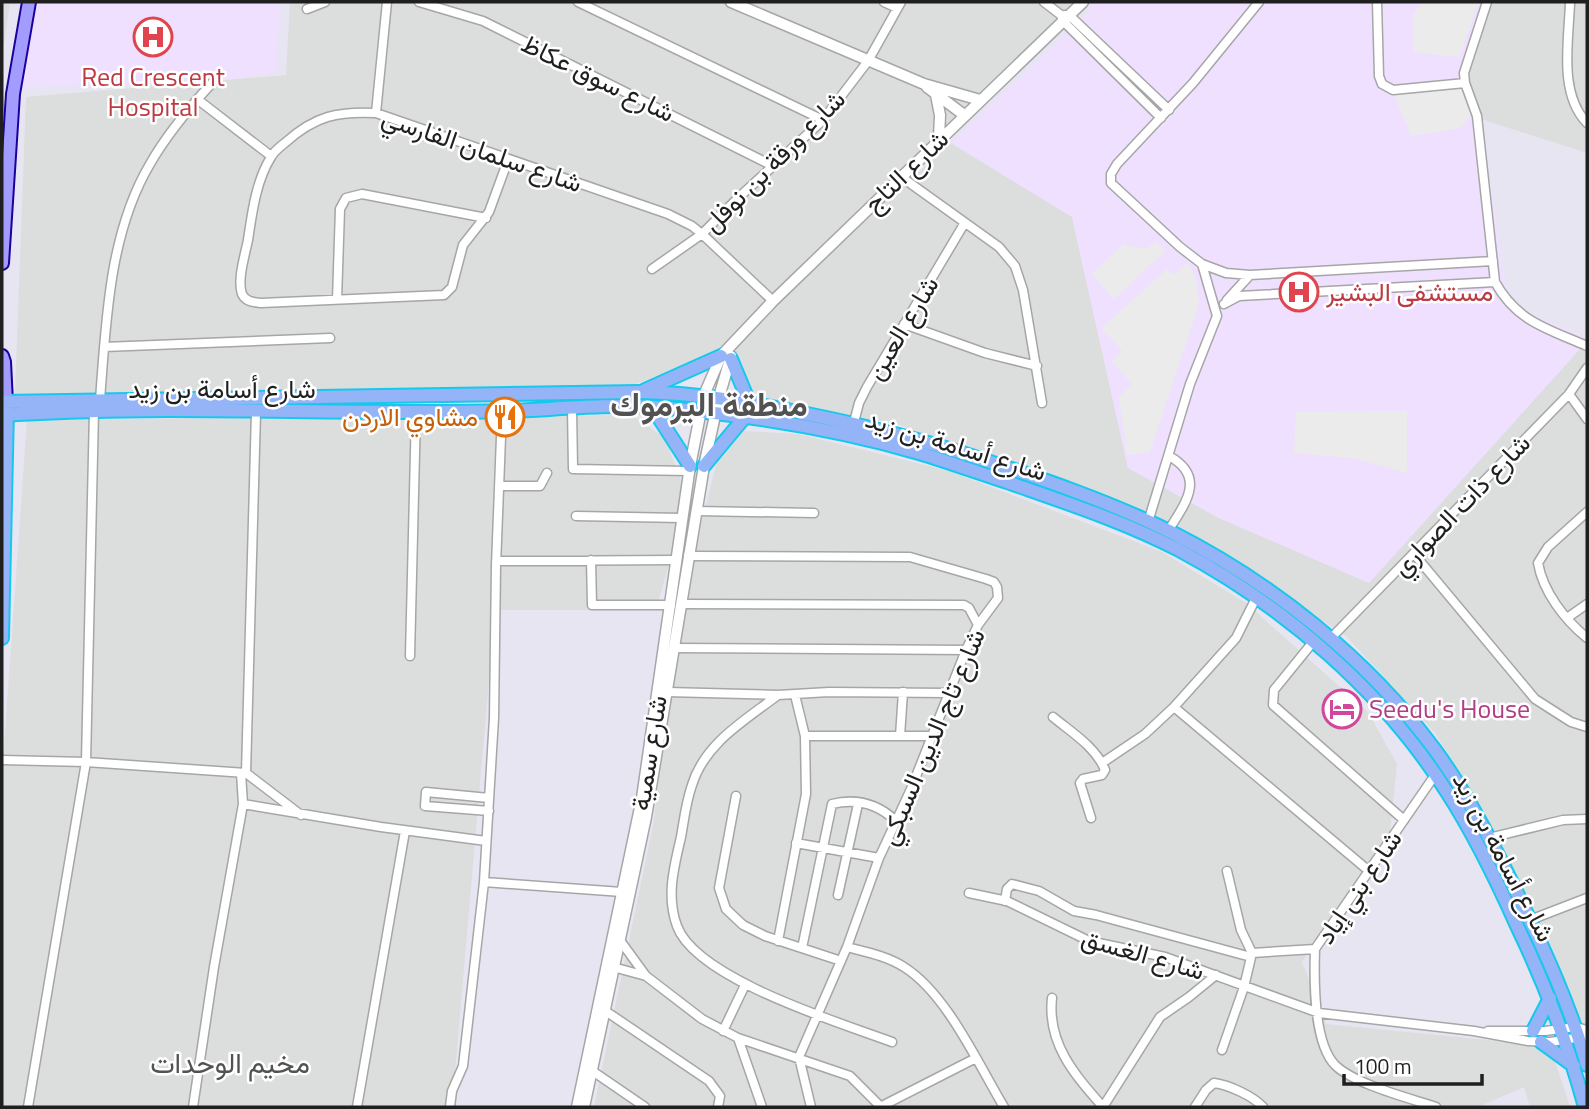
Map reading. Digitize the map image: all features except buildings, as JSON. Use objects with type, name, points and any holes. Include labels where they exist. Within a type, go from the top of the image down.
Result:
[{"type":"highway","points":[[640,393],[726,358],[750,402]]},
{"type":"highway","name":"شارع أسامة بن زيد","points":[[4,408],[640,393],[705,395],[854,423],[929,442],[1009,468],[1148,522],[1253,580],[1287,603],[1331,638],[1403,711],[1434,749],[1489,838],[1582,1032],[1581,1065],[1586,1107]]},
{"type":"highway","name":"شارع أسامة بن زيد","points":[[4,408],[24,414],[97,405],[256,412],[502,411],[652,407],[700,412],[851,437],[918,453],[1132,528],[1207,566],[1256,598],[1314,642],[1357,682],[1394,723],[1452,800],[1493,874],[1550,998],[1564,1035],[1581,1065]]},
{"type":"highway","points":[[652,407],[690,468]]},
{"type":"highway","points":[[2,638],[7,432],[4,408]]},
{"type":"highway","points":[[7,432],[15,417],[24,414]]},
{"type":"highway","points":[[704,466],[744,418]]},
{"type":"highway","points":[[1550,998],[1537,1037],[1581,1065]]},
{"type":"main road","points":[[2,263],[5,147],[29,2]]},
{"type":"main road","points":[[2,356],[4,408]]},
{"type":"street","points":[[307,9],[325,2]]},
{"type":"street","points":[[376,113],[387,2]]},
{"type":"street","name":"شارع سوق عكاظ","points":[[419,2],[463,13],[494,26],[773,166]]},
{"type":"street","points":[[578,2],[822,120]]},
{"type":"street","points":[[731,2],[924,84],[980,100]]},
{"type":"street","points":[[884,2],[899,5]]},
{"type":"street","points":[[1044,2],[1065,17],[1169,110]]},
{"type":"street","name":"شارع التاج","points":[[705,395],[732,344],[773,301],[1083,2]]},
{"type":"street","points":[[1259,2],[1217,56],[1117,164],[1111,174],[1111,183],[1180,247],[1202,264],[1226,272],[1250,275],[1493,261]]},
{"type":"street","points":[[1377,2],[1379,76],[1382,84],[1393,90],[1465,83]]},
{"type":"street","points":[[1487,2],[1464,73],[1477,116],[1495,282],[1507,301],[1533,323],[1587,345]]},
{"type":"street","points":[[1570,2],[1568,88],[1578,113],[1587,123]]},
{"type":"street","name":"شارع ورقة بن نوفل","points":[[652,269],[702,234],[822,120],[868,61],[899,5]]},
{"type":"street","points":[[1094,44],[1161,118]]},
{"type":"street","points":[[28,1107],[86,762],[97,405],[118,251],[135,195],[149,166],[170,132],[212,83]]},
{"type":"street","points":[[924,84],[964,115]]},
{"type":"street","points":[[936,95],[940,115],[939,138]]},
{"type":"street","points":[[197,99],[271,156]]},
{"type":"street","name":"شارع سلمان الفارسي","points":[[486,218],[463,245],[452,287],[444,295],[261,303],[246,300],[241,291],[259,184],[271,156],[303,127],[318,119],[354,112],[376,113],[667,214],[702,234],[773,301]]},
{"type":"street","points":[[337,300],[340,209],[346,198],[362,194],[486,218],[508,160]]},
{"type":"street","points":[[900,176],[999,247],[1015,266],[1023,290],[1042,403]]},
{"type":"street","name":"شارع العين","points":[[851,437],[867,387],[964,224]]},
{"type":"street","points":[[1202,264],[1217,316]]},
{"type":"street","points":[[1148,522],[1190,384],[1217,316],[1233,291],[1250,275]]},
{"type":"street","points":[[1224,304],[1240,296],[1495,282]]},
{"type":"street","points":[[904,324],[985,353],[1037,366]]},
{"type":"street","points":[[104,347],[330,338]]},
{"type":"street","name":"شارع التاج","points":[[719,397],[726,358]]},
{"type":"street","name":"شارع ذات الصواري","points":[[1331,638],[1569,394],[1587,368]]},
{"type":"street","points":[[1569,394],[1587,419]]},
{"type":"street","name":"شارع سمية","points":[[584,1107],[646,817],[674,648],[677,560],[682,518],[705,395]]},
{"type":"street","name":"شارع سمية","points":[[577,1107],[642,798],[676,605],[719,397]]},
{"type":"street","points":[[572,408],[573,469],[690,468]]},
{"type":"street","points":[[450,1107],[452,1091],[463,1066],[484,882],[495,704],[496,561],[502,411]]},
{"type":"street","points":[[193,1107],[243,804],[256,412]]},
{"type":"street","points":[[410,656],[415,412]]},
{"type":"street","points":[[1168,531],[1190,494],[1191,484],[1185,469],[1169,456]]},
{"type":"street","points":[[500,486],[540,486],[547,473]]},
{"type":"street","points":[[696,511],[814,513]]},
{"type":"street","points":[[1587,512],[1548,547],[1538,563],[1545,586],[1567,618],[1587,638]]},
{"type":"street","points":[[576,516],[682,518]]},
{"type":"street","points":[[1414,554],[1535,699],[1570,722],[1587,727]]},
{"type":"street","name":"شارع تاج الدين السبكي","points":[[688,555],[913,557],[994,582],[999,592],[966,650],[879,858],[847,947],[799,1057]]},
{"type":"street","points":[[591,560],[592,605],[964,605],[969,608],[978,625]]},
{"type":"street","points":[[496,561],[677,560]]},
{"type":"street","points":[[1102,763],[1145,734],[1174,707],[1236,638],[1256,598]]},
{"type":"street","points":[[1567,618],[1587,604]]},
{"type":"street","points":[[1314,642],[1274,690],[1273,705],[1404,820]]},
{"type":"street","points":[[674,648],[966,650]]},
{"type":"street","points":[[667,692],[778,695],[829,692],[948,693]]},
{"type":"street","points":[[900,736],[903,692]]},
{"type":"street","points":[[778,695],[727,733],[711,749],[692,783],[671,883],[672,911],[677,929],[684,940],[711,963],[745,985],[892,1042]]},
{"type":"street","points":[[778,941],[806,794],[805,736],[794,695]]},
{"type":"street","points":[[1174,707],[1369,871]]},
{"type":"street","points":[[1053,717],[1090,747],[1105,770],[1102,775],[1083,779],[1080,783],[1091,818]]},
{"type":"street","points":[[805,736],[932,736]]},
{"type":"street","points":[[2,760],[86,762],[244,773],[301,815]]},
{"type":"street","name":"شارع بني إياد","points":[[1435,775],[1315,949],[1319,1013],[1324,1044],[1333,1062],[1341,1070],[1372,1085],[1436,1107]]},
{"type":"street","points":[[488,811],[425,806],[426,792],[489,798]]},
{"type":"street","points":[[736,796],[719,893],[726,909],[755,931],[841,961]]},
{"type":"street","points":[[243,804],[405,831],[486,841]]},
{"type":"street","points":[[802,948],[832,804],[879,807],[896,821]]},
{"type":"street","points":[[838,895],[858,804]]},
{"type":"street","points":[[1489,838],[1563,820],[1587,819]]},
{"type":"street","points":[[357,1107],[405,831]]},
{"type":"street","points":[[796,843],[879,858]]},
{"type":"street","points":[[1222,1049],[1252,955],[1241,930],[1227,871]]},
{"type":"street","points":[[484,882],[622,892]]},
{"type":"street","points":[[1005,901],[1012,884],[1039,891],[1074,911],[1252,955],[1315,949]]},
{"type":"street","name":"شارع الغسق","points":[[969,893],[1005,901],[1088,941],[1166,957],[1319,1013],[1474,1031]]},
{"type":"street","points":[[1530,920],[1587,898]]},
{"type":"street","points":[[619,939],[646,976],[684,1006],[738,1038],[850,1076],[881,1107],[975,1059]]},
{"type":"street","points":[[847,947],[884,957],[905,967],[915,976],[955,1021],[1004,1107]]},
{"type":"street","points":[[614,967],[646,976]]},
{"type":"street","points":[[1052,998],[1051,1018],[1058,1045],[1068,1065],[1103,1107],[1160,1017],[1216,975]]},
{"type":"street","points":[[723,1031],[745,985]]},
{"type":"street","points":[[604,1010],[709,1081],[720,1096],[718,1107]]},
{"type":"street","points":[[1474,1031],[1537,1037],[1564,1035]]},
{"type":"street","points":[[1474,1031],[1537,1037],[1582,1032]]},
{"type":"street","points":[[738,1038],[762,1107]]},
{"type":"street","points":[[799,1057],[809,1107]]},
{"type":"street","points":[[591,1070],[645,1107]]},
{"type":"street","points":[[1195,1107],[1214,1083],[1261,1105]]},
{"type":"shaded area","points":[[2,2],[10,2],[2,57]]},
{"type":"shaded area","name":"Red Crescent Hospital","points":[[32,2],[280,2],[276,72],[213,82],[19,87]]},
{"type":"shaded area","points":[[290,2],[1084,2],[723,349],[623,389],[15,395],[26,97],[286,75]]},
{"type":"shaded area","name":"مستشفى البشير","points":[[1096,2],[1493,2],[1467,73],[1481,119],[1506,287],[1525,311],[1587,338],[1587,341],[1369,583],[1219,518],[1128,468],[1072,217],[951,143]]},
{"type":"shaded area","points":[[1423,2],[1479,2],[1459,57],[1413,52],[1413,15]]},
{"type":"shaded area","points":[[1493,2],[1587,2],[1587,153],[1481,119],[1467,73]]},
{"type":"shaded area","points":[[1460,88],[1472,113],[1461,128],[1411,136],[1394,94]]},
{"type":"shaded area","points":[[951,143],[1072,217],[1128,468],[1219,518],[1369,583],[1587,341],[1587,1072],[1496,833],[1435,733],[1347,637],[1205,542],[1100,498],[897,424],[765,401],[746,385],[734,366],[735,348],[789,290]]},
{"type":"shaded area","points":[[1157,241],[1165,251],[1114,299],[1092,274],[1124,244],[1148,248]]},
{"type":"shaded area","points":[[1188,262],[1197,282],[1199,304],[1150,452],[1127,455],[1119,397],[1132,384],[1112,361],[1122,351],[1102,328],[1167,269],[1173,275]]},
{"type":"shaded area","points":[[1407,411],[1407,473],[1353,458],[1294,453],[1296,412]]},
{"type":"shaded area","points":[[632,415],[665,438],[686,494],[682,518],[656,610],[495,610],[452,1107],[2,1107],[2,774],[27,420]]},
{"type":"shaded area","points":[[744,431],[798,434],[949,471],[1162,552],[1246,603],[1368,712],[1397,764],[1390,831],[1302,962],[1326,1024],[1550,1046],[1570,1107],[1530,1107],[1524,1087],[1478,1107],[594,1107],[653,826],[681,604],[716,465]]},
{"type":"place","name":"Red Crescent Hospital","points":[[153,37]]},
{"type":"place","name":"مستشفى البشير","points":[[1299,292]]},
{"type":"place","name":"مشاوي الاردن","points":[[505,417]]},
{"type":"place","name":"Seedu's House","points":[[1342,709]]},
{"type":"district","name":"منطقة اليرموك","points":[[709,404]]},
{"type":"district","name":"مخيم الوحدات","points":[[230,1063]]}]
